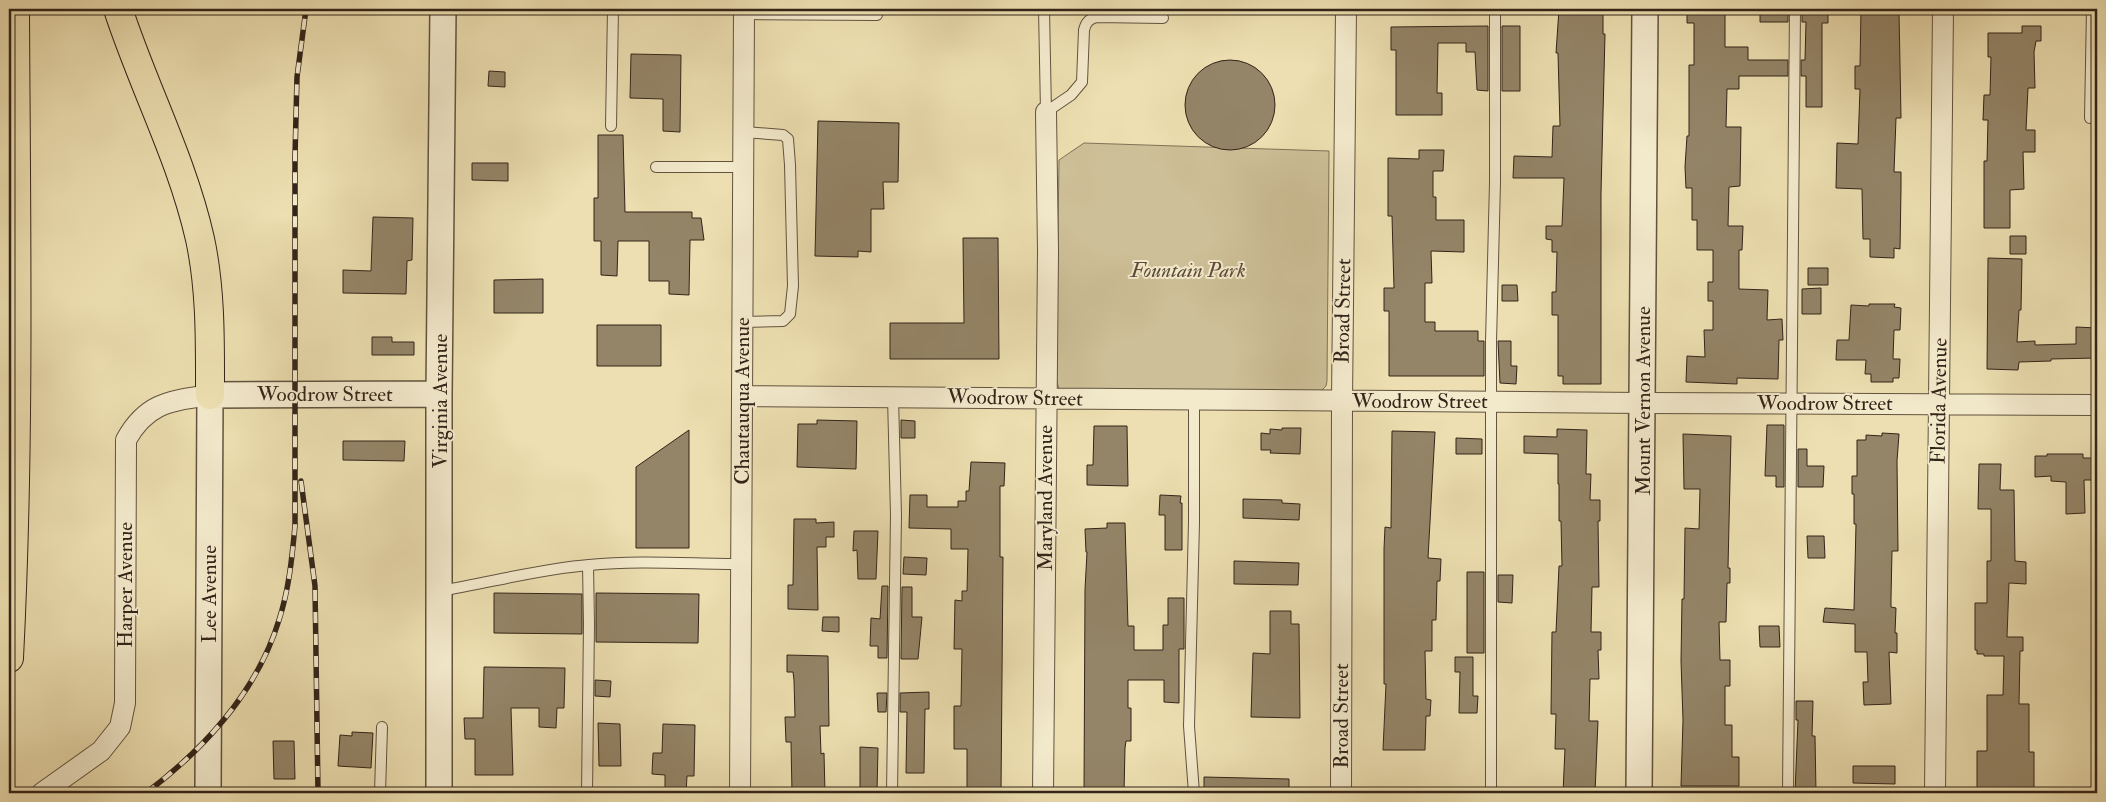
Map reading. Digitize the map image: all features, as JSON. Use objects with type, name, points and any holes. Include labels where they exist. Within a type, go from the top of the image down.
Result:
[{"type":"highway","points":[[9,658],[13,568],[16,335],[15,9]]},
{"type":"highway","points":[[118,9],[185,186],[200,238],[207,280],[210,331],[210,395]]},
{"type":"street","name":"Virginia Avenue","points":[[439,793],[439,394],[443,9]]},
{"type":"street","name":"Broad Street","points":[[1341,793],[1346,9]]},
{"type":"street","name":"Mount Vernon Avenue","points":[[1639,793],[1645,9]]},
{"type":"street","name":"Florida Avenue","points":[[1935,793],[1943,9]]},
{"type":"street","name":"Chautauqua Avenue","points":[[740,793],[744,12]]},
{"type":"street","name":"Maryland Avenue","points":[[1043,793],[1048,250],[1046,112]]},
{"type":"street","name":"Woodrow Street","points":[[210,395],[439,394]]},
{"type":"street","name":"Harper Avenue","points":[[42,793],[101,751],[120,727],[125,703],[126,440],[135,423],[150,410],[176,400],[210,395]]},
{"type":"street","name":"Lee Avenue","points":[[208,793],[210,395]]},
{"type":"street","name":"Woodrow Street","points":[[742,396],[1643,403],[2097,404]]},
{"type":"lane","points":[[611,126],[613,9]]},
{"type":"lane","points":[[1044,9],[1046,112]]},
{"type":"lane","points":[[1491,793],[1491,402],[1495,182],[1495,9]]},
{"type":"lane","points":[[1788,793],[1795,9]]},
{"type":"lane","points":[[2090,118],[2092,9]]},
{"type":"lane","points":[[744,12],[877,15]]},
{"type":"lane","points":[[1046,112],[1071,95],[1082,82],[1084,30],[1086,23],[1090,19],[1097,17],[1164,18]]},
{"type":"lane","points":[[742,322],[783,321],[790,314],[793,286],[788,139],[783,135],[744,132]]},
{"type":"lane","points":[[656,167],[744,167]]},
{"type":"lane","points":[[892,793],[896,515],[893,397]]},
{"type":"lane","points":[[1194,400],[1194,522],[1189,726],[1194,793]]},
{"type":"lane","points":[[439,591],[476,585],[541,570],[588,565],[741,564]]},
{"type":"lane","points":[[587,793],[588,565]]},
{"type":"lane","points":[[380,793],[382,727]]},
{"type":"green space","name":"Fountain Park","points":[[1084,143],[1329,151],[1327,381],[1326,386],[1319,393],[1059,389],[1056,379],[1059,160]]},
{"type":"building","points":[[1559,9],[1603,9],[1603,34],[1605,34],[1601,193],[1601,384],[1563,384],[1563,376],[1558,376],[1558,315],[1552,315],[1552,292],[1556,292],[1557,252],[1552,252],[1552,240],[1546,239],[1546,226],[1562,226],[1564,178],[1513,178],[1514,156],[1552,157],[1553,126],[1560,126],[1558,53],[1556,53]]},
{"type":"building","points":[[1687,9],[1725,9],[1725,47],[1748,47],[1748,60],[1788,60],[1788,76],[1739,76],[1739,89],[1727,89],[1726,127],[1741,127],[1740,186],[1729,187],[1728,226],[1743,226],[1742,250],[1739,250],[1739,289],[1768,290],[1767,320],[1782,319],[1783,340],[1779,340],[1778,379],[1737,378],[1737,384],[1686,382],[1687,356],[1705,357],[1704,330],[1713,330],[1713,301],[1708,301],[1708,282],[1713,282],[1713,250],[1697,250],[1697,220],[1692,220],[1692,188],[1686,188],[1685,167],[1687,136],[1689,136],[1689,65],[1694,65],[1694,23],[1687,23]]},
{"type":"building","points":[[1760,9],[1788,9],[1788,22],[1760,22]]},
{"type":"building","points":[[1802,9],[1828,9],[1828,23],[1822,23],[1822,107],[1806,107],[1806,76],[1801,76],[1801,60],[1805,60],[1806,22],[1802,22]]},
{"type":"building","points":[[1861,9],[1895,9],[1895,11],[1899,11],[1901,118],[1896,118],[1894,172],[1901,172],[1900,249],[1894,248],[1894,258],[1870,257],[1870,239],[1863,239],[1862,189],[1836,188],[1837,143],[1858,144],[1860,89],[1855,89],[1855,66],[1860,66]]},
{"type":"building","points":[[1488,26],[1488,91],[1477,90],[1475,52],[1466,52],[1466,43],[1438,43],[1437,93],[1442,93],[1442,115],[1396,115],[1396,50],[1391,50],[1391,27]]},
{"type":"building","points":[[1502,26],[1520,26],[1520,91],[1502,91]]},
{"type":"building","points":[[2022,26],[2041,26],[2041,41],[2036,41],[2034,52],[2035,88],[2028,88],[2026,130],[2035,130],[2035,152],[2023,152],[2024,189],[2010,190],[2010,228],[1984,228],[1984,161],[1987,161],[1988,120],[1983,120],[1984,95],[1990,95],[1991,57],[1988,57],[1988,33],[2022,33]]},
{"type":"building","points":[[631,54],[681,55],[680,132],[663,131],[663,99],[630,98]]},
{"type":"building","points":[[1230,60],[1247,63],[1262,73],[1272,88],[1275,105],[1272,122],[1262,137],[1247,147],[1230,150],[1213,147],[1198,137],[1188,122],[1185,105],[1188,88],[1198,73],[1213,63]]},
{"type":"building","points":[[489,71],[505,72],[505,87],[488,86]]},
{"type":"building","points":[[818,121],[899,123],[898,182],[883,182],[884,209],[871,209],[871,252],[858,251],[858,257],[815,256]]},
{"type":"building","points":[[598,135],[623,135],[625,212],[692,212],[692,218],[701,218],[704,240],[690,240],[689,295],[669,294],[669,281],[649,281],[649,241],[618,241],[617,276],[601,275],[601,241],[594,241],[594,198],[598,198]]},
{"type":"building","points":[[1419,150],[1444,150],[1443,171],[1433,171],[1433,197],[1436,197],[1436,220],[1464,220],[1464,252],[1431,251],[1432,283],[1425,283],[1425,322],[1435,322],[1435,331],[1478,331],[1478,341],[1484,341],[1484,376],[1389,376],[1389,311],[1384,311],[1384,288],[1394,288],[1392,216],[1388,216],[1388,158],[1419,159]]},
{"type":"building","points":[[472,163],[508,163],[508,181],[472,180]]},
{"type":"building","points":[[373,217],[413,218],[412,260],[407,261],[406,294],[343,293],[343,270],[371,271]]},
{"type":"building","points":[[2010,236],[2026,236],[2026,254],[2010,254]]},
{"type":"building","points":[[963,238],[998,238],[999,359],[890,359],[890,323],[964,323]]},
{"type":"building","points":[[1988,258],[2022,259],[2021,310],[2019,310],[2017,342],[2035,341],[2035,345],[2076,344],[2076,327],[2097,328],[2097,358],[2019,362],[2018,370],[1987,369]]},
{"type":"building","points":[[1808,268],[1828,268],[1828,285],[1808,285]]},
{"type":"building","points":[[543,279],[543,313],[494,313],[494,280]]},
{"type":"building","points":[[1502,285],[1517,285],[1518,301],[1502,301]]},
{"type":"building","points":[[1821,288],[1821,314],[1802,314],[1802,289]]},
{"type":"building","points":[[1869,304],[1895,304],[1894,307],[1901,308],[1900,330],[1894,330],[1893,359],[1900,359],[1899,378],[1893,378],[1893,382],[1871,382],[1871,374],[1865,374],[1866,360],[1836,360],[1837,340],[1849,340],[1851,305],[1869,306]]},
{"type":"building","points":[[597,325],[661,325],[661,366],[597,366]]},
{"type":"building","points":[[372,337],[392,337],[392,342],[414,342],[414,355],[372,355]]},
{"type":"building","points":[[1498,341],[1511,341],[1511,366],[1517,366],[1516,384],[1500,383]]},
{"type":"building","points":[[817,420],[857,421],[856,469],[797,467],[798,424],[817,424]]},
{"type":"building","points":[[901,420],[915,421],[915,438],[901,438]]},
{"type":"building","points":[[1767,425],[1784,425],[1784,487],[1776,487],[1776,476],[1765,476]]},
{"type":"building","points":[[1094,426],[1127,426],[1128,486],[1087,485],[1087,465],[1093,465]]},
{"type":"building","points":[[1282,428],[1301,428],[1300,454],[1270,453],[1271,450],[1261,450],[1261,433],[1270,434],[1270,429],[1282,430]]},
{"type":"building","points":[[1557,429],[1587,430],[1586,474],[1591,474],[1590,500],[1600,500],[1600,521],[1598,521],[1599,587],[1592,587],[1591,632],[1601,632],[1601,650],[1598,650],[1599,679],[1590,679],[1589,721],[1598,721],[1595,793],[1563,793],[1565,749],[1555,749],[1556,714],[1551,714],[1552,632],[1556,632],[1559,566],[1562,566],[1558,454],[1524,453],[1524,436],[1557,437]]},
{"type":"building","points":[[689,430],[689,548],[636,548],[636,467]]},
{"type":"building","points":[[1392,431],[1435,432],[1428,558],[1441,559],[1440,581],[1437,581],[1436,620],[1432,620],[1432,651],[1425,651],[1426,699],[1431,700],[1430,716],[1426,716],[1425,750],[1383,750],[1386,684],[1384,684],[1384,549],[1385,527],[1391,528]]},
{"type":"building","points":[[1882,433],[1899,434],[1897,461],[1898,551],[1892,551],[1891,598],[1891,607],[1896,608],[1895,633],[1897,633],[1897,653],[1889,652],[1891,704],[1864,705],[1863,682],[1868,682],[1867,652],[1855,652],[1855,624],[1823,622],[1825,608],[1854,610],[1856,524],[1854,524],[1852,476],[1857,476],[1857,440],[1866,440],[1866,435],[1882,436]]},
{"type":"building","points":[[1683,434],[1731,436],[1728,568],[1730,568],[1730,583],[1727,583],[1726,622],[1719,622],[1720,660],[1730,660],[1730,686],[1725,686],[1725,725],[1732,725],[1732,757],[1739,757],[1739,786],[1681,786],[1683,720],[1681,661],[1685,528],[1699,529],[1700,489],[1684,489]]},
{"type":"building","points":[[1456,438],[1482,439],[1482,454],[1456,454]]},
{"type":"building","points":[[343,441],[405,441],[404,461],[343,460]]},
{"type":"building","points":[[1798,449],[1807,449],[1807,466],[1824,466],[1823,487],[1798,487]]},
{"type":"building","points":[[2047,454],[2083,454],[2083,458],[2097,458],[2097,480],[2084,480],[2085,513],[2066,514],[2066,482],[2051,481],[2051,476],[2035,477],[2035,456],[2047,456]]},
{"type":"building","points":[[971,462],[1005,463],[1004,486],[1000,486],[1000,557],[1003,557],[1001,793],[967,793],[967,749],[954,749],[954,706],[961,706],[962,649],[954,649],[955,600],[962,601],[962,591],[967,591],[968,549],[951,549],[951,529],[909,528],[910,495],[927,495],[927,507],[958,507],[958,501],[966,501],[966,491],[969,491]]},
{"type":"building","points":[[1979,464],[2001,464],[2000,490],[2014,490],[2015,561],[2026,562],[2026,584],[2009,583],[2007,637],[2023,637],[2023,651],[2020,651],[2019,704],[2029,704],[2029,752],[2034,752],[2034,793],[2013,793],[2013,788],[1977,788],[1977,751],[1987,751],[1987,695],[2003,695],[2004,656],[1984,656],[1984,654],[1977,654],[1977,650],[1975,650],[1975,603],[1987,603],[1987,561],[1991,561],[1991,509],[1978,509]]},
{"type":"building","points":[[1160,495],[1181,496],[1182,550],[1165,550],[1165,515],[1159,515]]},
{"type":"building","points":[[1243,499],[1282,500],[1282,503],[1300,504],[1299,520],[1243,518]]},
{"type":"building","points":[[794,519],[816,519],[816,523],[834,522],[834,537],[826,537],[826,547],[817,547],[818,610],[788,609],[788,585],[793,585]]},
{"type":"building","points":[[1107,523],[1125,523],[1128,626],[1134,626],[1134,650],[1163,650],[1163,625],[1168,625],[1168,598],[1184,598],[1184,649],[1179,649],[1179,703],[1164,702],[1164,680],[1128,680],[1128,708],[1131,708],[1131,741],[1126,741],[1125,748],[1124,793],[1084,793],[1085,590],[1087,552],[1085,529],[1107,528]]},
{"type":"building","points":[[854,531],[878,531],[876,579],[858,579],[857,550],[853,551]]},
{"type":"building","points":[[1807,536],[1824,536],[1825,558],[1808,558]]},
{"type":"building","points":[[904,557],[927,558],[926,575],[903,574]]},
{"type":"building","points":[[1234,561],[1299,563],[1298,585],[1234,584]]},
{"type":"building","points":[[1467,572],[1484,572],[1484,653],[1467,653]]},
{"type":"building","points":[[1498,575],[1513,575],[1512,603],[1498,602]]},
{"type":"building","points":[[882,586],[888,586],[887,658],[878,658],[878,646],[870,646],[871,618],[880,619]]},
{"type":"building","points":[[902,587],[912,587],[912,617],[922,617],[918,659],[901,659]]},
{"type":"building","points":[[494,593],[582,594],[582,634],[494,633]]},
{"type":"building","points":[[596,593],[699,594],[698,643],[596,642]]},
{"type":"building","points":[[1270,611],[1291,611],[1291,624],[1299,624],[1300,718],[1251,717],[1253,653],[1270,654]]},
{"type":"building","points":[[823,617],[839,617],[839,632],[822,631]]},
{"type":"building","points":[[1759,626],[1779,626],[1780,647],[1760,647]]},
{"type":"building","points":[[787,655],[828,656],[829,726],[820,726],[821,754],[824,753],[825,793],[792,793],[791,742],[786,742],[785,717],[795,717],[794,680],[793,672],[787,672]]},
{"type":"building","points":[[1455,657],[1473,657],[1473,696],[1478,696],[1477,713],[1459,713],[1460,672],[1455,672]]},
{"type":"building","points":[[484,667],[565,668],[564,708],[557,708],[556,728],[539,727],[539,708],[511,708],[513,775],[475,775],[475,739],[465,739],[464,718],[483,718]]},
{"type":"building","points":[[595,680],[611,681],[610,697],[595,696]]},
{"type":"building","points":[[929,692],[929,709],[925,709],[924,773],[906,773],[907,712],[900,712],[900,693]]},
{"type":"building","points":[[877,693],[887,693],[886,712],[878,712]]},
{"type":"building","points":[[1796,701],[1813,701],[1812,736],[1815,736],[1816,793],[1795,793],[1798,720],[1796,720]]},
{"type":"building","points":[[598,723],[620,724],[621,766],[599,766]]},
{"type":"building","points":[[663,724],[695,725],[694,776],[687,776],[686,793],[665,793],[665,775],[652,774],[653,753],[662,753]]},
{"type":"building","points":[[352,732],[373,733],[371,768],[338,766],[340,735],[352,736]]},
{"type":"building","points":[[273,741],[294,741],[295,779],[274,779]]},
{"type":"building","points":[[860,747],[878,748],[877,793],[860,793]]},
{"type":"building","points":[[1853,766],[1895,766],[1895,784],[1853,783]]},
{"type":"building","points":[[1204,777],[1289,779],[1289,793],[1204,793]]},
{"type":"railway","points":[[146,793],[188,758],[208,738],[243,695],[269,646],[279,620],[288,585],[295,526],[295,156],[297,77],[306,9]]},
{"type":"railway","points":[[301,481],[315,586],[318,793]]}]
